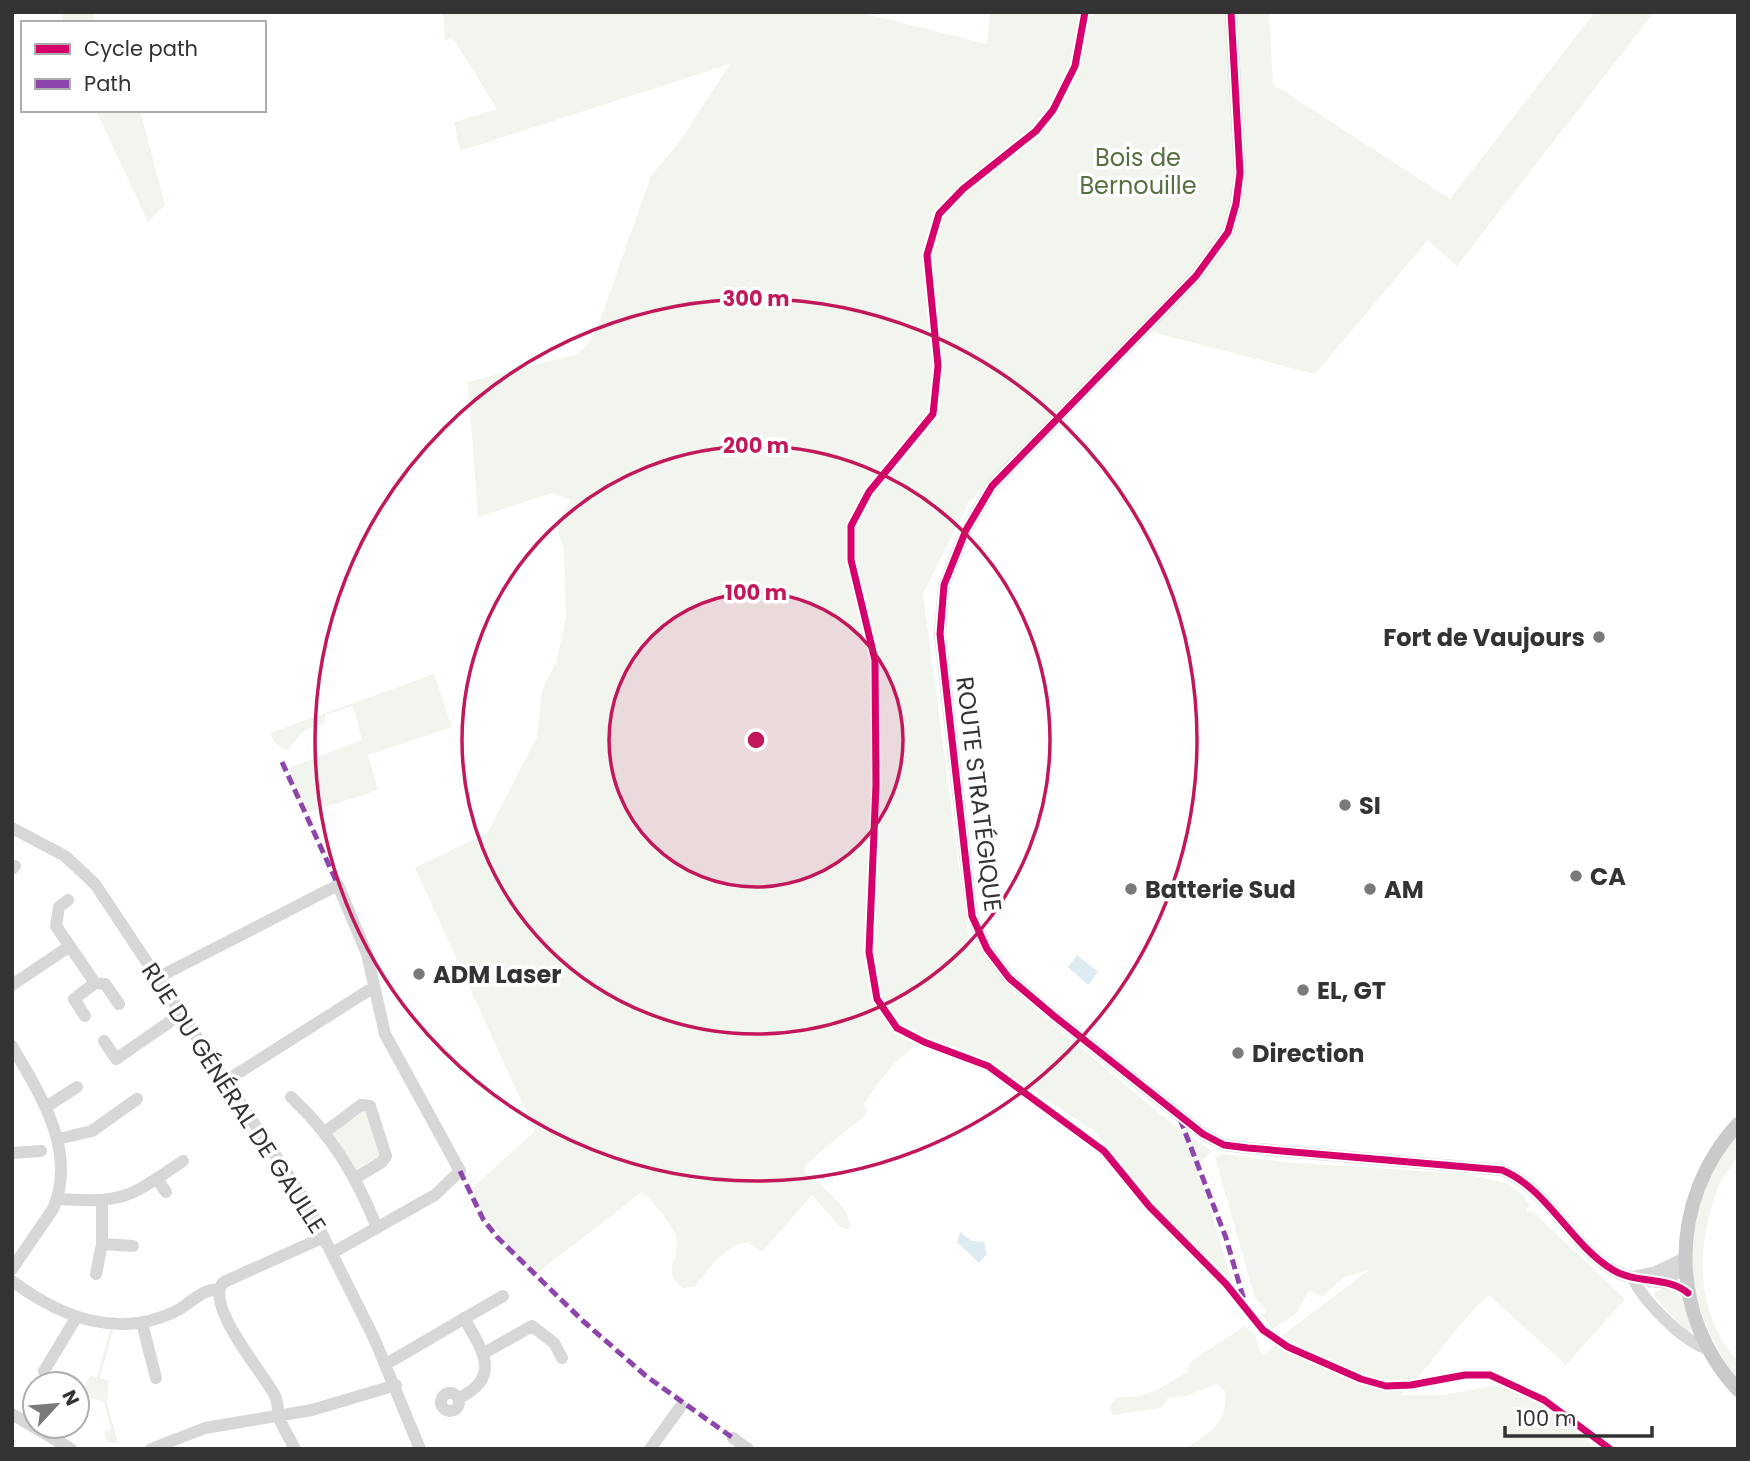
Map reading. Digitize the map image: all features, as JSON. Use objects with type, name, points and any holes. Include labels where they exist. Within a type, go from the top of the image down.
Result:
[{"type":"main road","points":[[1738,1124],[1715,1153],[1698,1185],[1687,1224],[1685,1264],[1688,1293],[1707,1349],[1738,1390]]},
{"type":"street","name":"ROUTE STRATÉGIQUE","points":[[1231,12],[1238,97],[1240,173],[1236,204],[1228,232],[1196,276],[992,486],[966,530],[944,586],[940,634],[972,916],[987,949],[1009,978],[1155,1097],[1214,1141],[1248,1149],[1502,1170],[1524,1183],[1612,1270],[1632,1277],[1672,1284],[1688,1293]]},
{"type":"street","name":"RUE DU GÉNÉRAL DE GAULLE","points":[[12,828],[52,847],[87,876],[117,914],[224,1082],[297,1188],[324,1237],[396,1385],[420,1449]]},
{"type":"street","points":[[157,978],[338,885],[367,954],[385,1034],[460,1171],[435,1195],[332,1253]]},
{"type":"street","points":[[68,900],[59,907],[56,926],[95,983]]},
{"type":"street","points":[[12,985],[70,946]]},
{"type":"street","points":[[85,1016],[74,999],[95,983],[105,984],[119,1004]]},
{"type":"street","points":[[224,1082],[374,987]]},
{"type":"street","points":[[104,1041],[117,1059],[181,1014]]},
{"type":"street","points":[[12,1046],[46,1107],[58,1139],[61,1173],[58,1199],[47,1222],[12,1269]]},
{"type":"street","points":[[46,1107],[77,1087]]},
{"type":"street","points":[[291,1097],[326,1132],[355,1178],[377,1228]]},
{"type":"street","points":[[58,1139],[92,1131],[137,1099]]},
{"type":"street","points":[[326,1132],[361,1105],[370,1106],[386,1156],[382,1162],[355,1178]]},
{"type":"street","points":[[12,1153],[41,1152]]},
{"type":"street","points":[[58,1199],[102,1202],[130,1196],[183,1161]]},
{"type":"street","points":[[157,1179],[166,1192]]},
{"type":"street","points":[[96,1274],[102,1244],[102,1202]]},
{"type":"street","points":[[295,1449],[279,1415],[276,1398],[226,1319],[218,1298],[218,1290],[224,1282],[324,1237]]},
{"type":"street","points":[[102,1244],[133,1246]]},
{"type":"street","points":[[1685,1264],[1632,1277],[1640,1294],[1694,1344],[1707,1349]]},
{"type":"street","points":[[1657,1282],[1685,1264]]},
{"type":"street","points":[[12,1281],[53,1308],[76,1318],[113,1325],[142,1323],[174,1312],[209,1290],[218,1290]]},
{"type":"street","points":[[386,1364],[503,1296]]},
{"type":"street","points":[[45,1370],[76,1318]]},
{"type":"street","points":[[459,1398],[470,1393],[481,1381],[486,1366],[484,1353],[464,1318]]},
{"type":"street","points":[[142,1323],[156,1378]]},
{"type":"street","points":[[484,1353],[532,1326],[554,1343],[562,1358]]},
{"type":"street","points":[[151,1449],[205,1428],[312,1410],[396,1385]]},
{"type":"street","points":[[650,1449],[681,1406]]},
{"type":"street","points":[[12,1414],[71,1449]]},
{"type":"street","points":[[733,1438],[748,1449]]},
{"type":"green space","points":[[61,12],[93,12],[94,21],[63,21]]},
{"type":"green space","name":"Bois de Bernouille","points":[[443,12],[859,12],[987,44],[990,12],[1269,12],[1273,84],[1450,199],[1595,12],[1654,12],[1457,266],[1428,240],[1315,374],[1144,330],[968,503],[923,594],[968,934],[1015,993],[1177,1128],[1212,1151],[1198,1165],[1232,1283],[1148,1199],[1093,1130],[997,1067],[928,1038],[900,1058],[884,1075],[864,1104],[867,1111],[864,1116],[805,1165],[805,1173],[841,1205],[849,1222],[849,1230],[840,1227],[812,1195],[762,1252],[747,1243],[732,1247],[695,1286],[683,1288],[673,1279],[672,1266],[677,1240],[665,1217],[642,1192],[532,1277],[468,1192],[535,1131],[415,868],[488,832],[537,737],[542,690],[556,663],[566,617],[564,550],[557,528],[571,500],[552,493],[478,517],[468,382],[574,355],[587,346],[598,326],[651,176],[681,140],[730,64],[460,151],[454,122],[497,109],[453,38],[445,40]]},
{"type":"green space","points":[[97,112],[141,112],[165,205],[148,222]]},
{"type":"green space","points":[[434,674],[452,727],[368,755],[378,790],[304,814],[288,768],[362,740],[353,706],[325,715],[325,723],[302,733],[287,751],[275,743],[270,733]]},
{"type":"green space","points":[[365,1110],[382,1155],[354,1170],[333,1133]]},
{"type":"green space","points":[[1738,1133],[1738,1154],[1722,1178],[1711,1210],[1703,1255],[1703,1278],[1713,1322],[1738,1362],[1738,1381],[1709,1331],[1699,1306],[1691,1255],[1693,1228],[1700,1201],[1714,1168]]},
{"type":"green space","points":[[1223,1154],[1285,1162],[1467,1174],[1508,1184],[1523,1195],[1529,1205],[1526,1211],[1533,1212],[1625,1299],[1566,1365],[1489,1295],[1401,1395],[1444,1395],[1517,1381],[1544,1395],[1596,1449],[1182,1449],[1208,1434],[1220,1420],[1226,1402],[1225,1391],[1216,1384],[1187,1396],[1168,1398],[1161,1408],[1112,1415],[1110,1406],[1116,1398],[1139,1396],[1161,1388],[1188,1372],[1190,1362],[1245,1326],[1255,1335],[1260,1351],[1266,1355],[1283,1335],[1369,1270],[1344,1277],[1322,1297],[1312,1291],[1308,1292],[1297,1313],[1272,1329],[1262,1315],[1268,1311],[1255,1298],[1215,1157]]},
{"type":"green space","points":[[1665,1288],[1682,1298],[1692,1331],[1689,1335],[1654,1296],[1653,1293]]},
{"type":"green space","points":[[110,1330],[113,1330],[100,1378],[109,1381],[107,1403],[118,1443],[108,1443],[104,1432],[111,1430],[104,1402],[91,1398],[91,1376],[97,1377]]},
{"type":"shaded area","points":[[1077,955],[1098,972],[1088,985],[1068,967]]},
{"type":"shaded area","points":[[960,1232],[972,1241],[984,1242],[987,1254],[979,1263],[957,1242]]},
{"type":"marked path","points":[[282,762],[338,885]]},
{"type":"marked path","points":[[1180,1119],[1226,1238],[1244,1300]]},
{"type":"marked path","points":[[460,1171],[483,1219],[497,1237],[583,1321],[646,1376],[733,1438]]},
{"type":"cycle path","points":[[1085,12],[1075,66],[1053,110],[1036,131],[963,189],[939,214],[927,255],[938,366],[933,414],[869,492],[851,526],[851,560],[875,660],[876,785],[869,952],[877,999],[897,1028],[924,1042],[988,1066],[1104,1151],[1149,1206],[1226,1284],[1263,1330],[1288,1347],[1361,1379],[1386,1386],[1411,1385],[1465,1375],[1490,1375],[1544,1400],[1610,1449]]},
{"type":"cycle path","points":[[1231,12],[1240,173],[1236,204],[1228,232],[1196,276],[992,486],[966,530],[944,585],[940,634],[972,916],[987,949],[1009,978],[1203,1134],[1224,1145],[1248,1148],[1502,1170],[1533,1190],[1584,1246],[1613,1270],[1632,1277],[1671,1284],[1688,1293]]},
{"type":"place","name":"Fort de Vaujours","points":[[1599,637]]},
{"type":"place","name":"SI","points":[[1345,805]]},
{"type":"place","name":"CA","points":[[1576,876]]},
{"type":"place","name":"Batterie Sud","points":[[1131,889]]},
{"type":"place","name":"AM","points":[[1370,889]]},
{"type":"place","name":"ADM Laser","points":[[419,974]]},
{"type":"place","name":"EL, GT","points":[[1303,990]]},
{"type":"place","name":"Direction","points":[[1238,1053]]}]
